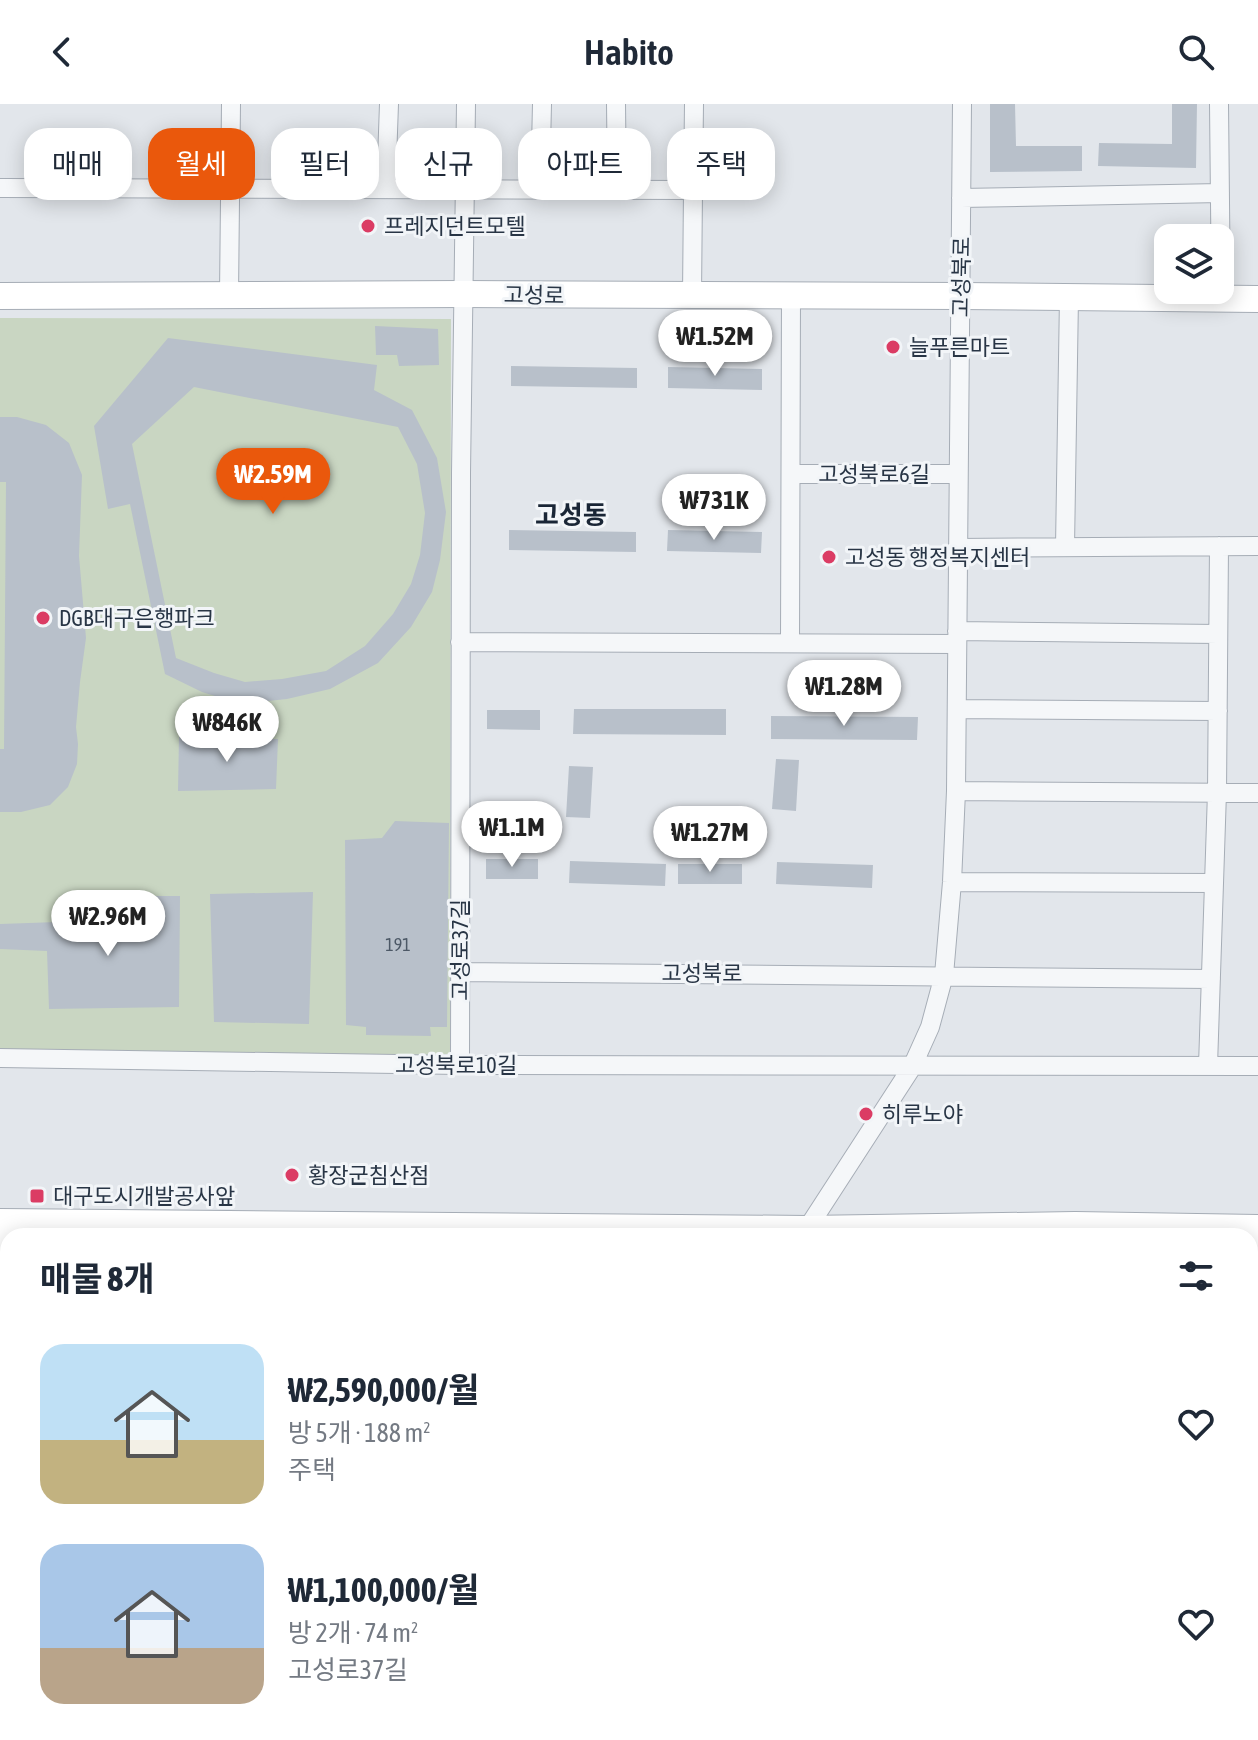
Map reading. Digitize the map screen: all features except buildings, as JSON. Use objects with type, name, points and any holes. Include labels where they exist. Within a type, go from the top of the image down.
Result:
[{"type":"street","points":[[231,104],[231,128]]},
{"type":"street","points":[[386,189],[389,104]]},
{"type":"street","name":"고성로37길","points":[[466,104],[466,128]]},
{"type":"street","points":[[541,128],[542,104]]},
{"type":"street","points":[[616,104],[616,128]]},
{"type":"street","points":[[694,104],[694,128]]},
{"type":"street","name":"고성북로","points":[[809,1228],[912,1067],[930,1027],[944,975],[956,791],[962,104]]},
{"type":"street","points":[[1219,104],[1220,224]]},
{"type":"street","points":[[0,188],[148,189]]},
{"type":"street","points":[[255,189],[395,189]]},
{"type":"street","points":[[961,198],[1220,193]]},
{"type":"street","points":[[229,295],[231,200]]},
{"type":"street","name":"고성로37길","points":[[460,1065],[465,200]]},
{"type":"street","points":[[692,296],[693,200]]},
{"type":"street","name":"고성로","points":[[0,296],[462,294],[1154,298]]},
{"type":"street","points":[[790,643],[791,295]]},
{"type":"street","points":[[1065,547],[1069,297]]},
{"type":"street","name":"고성로","points":[[1234,299],[1258,299]]},
{"type":"street","name":"고성북로6길","points":[[791,474],[957,474]]},
{"type":"street","points":[[1208,1066],[1217,792],[1219,546]]},
{"type":"street","points":[[957,548],[1258,546]]},
{"type":"street","points":[[460,642],[790,643],[1218,634]]},
{"type":"street","points":[[957,709],[1218,711]]},
{"type":"street","points":[[956,791],[1258,793]]},
{"type":"street","points":[[952,882],[1214,883]]},
{"type":"street","name":"고성북로","points":[[460,972],[1211,979]]},
{"type":"street","name":"고성북로10길","points":[[0,1058],[460,1065],[912,1067]]},
{"type":"street","points":[[912,1067],[1258,1066]]},
{"type":"street","points":[[0,1222],[484,1228]]},
{"type":"street","points":[[960,1228],[1075,1225],[1258,1228]]},
{"type":"green space","points":[[0,318],[451,319],[450,1054],[313,1058],[0,1055]]},
{"type":"place","name":"프레지던트모텔","points":[[368,226]]},
{"type":"place","name":"늘푸른마트","points":[[893,347]]},
{"type":"place","name":"고성동 행정복지센터","points":[[829,557]]},
{"type":"place","name":"DGB대구은행파크","points":[[43,618]]},
{"type":"place","name":"히루노야","points":[[866,1114]]},
{"type":"place","name":"황장군침산점","points":[[292,1175]]},
{"type":"place","name":"대구도시개발공사앞","points":[[37,1196]]},
{"type":"district","name":"고성동","points":[[571,515]]}]
